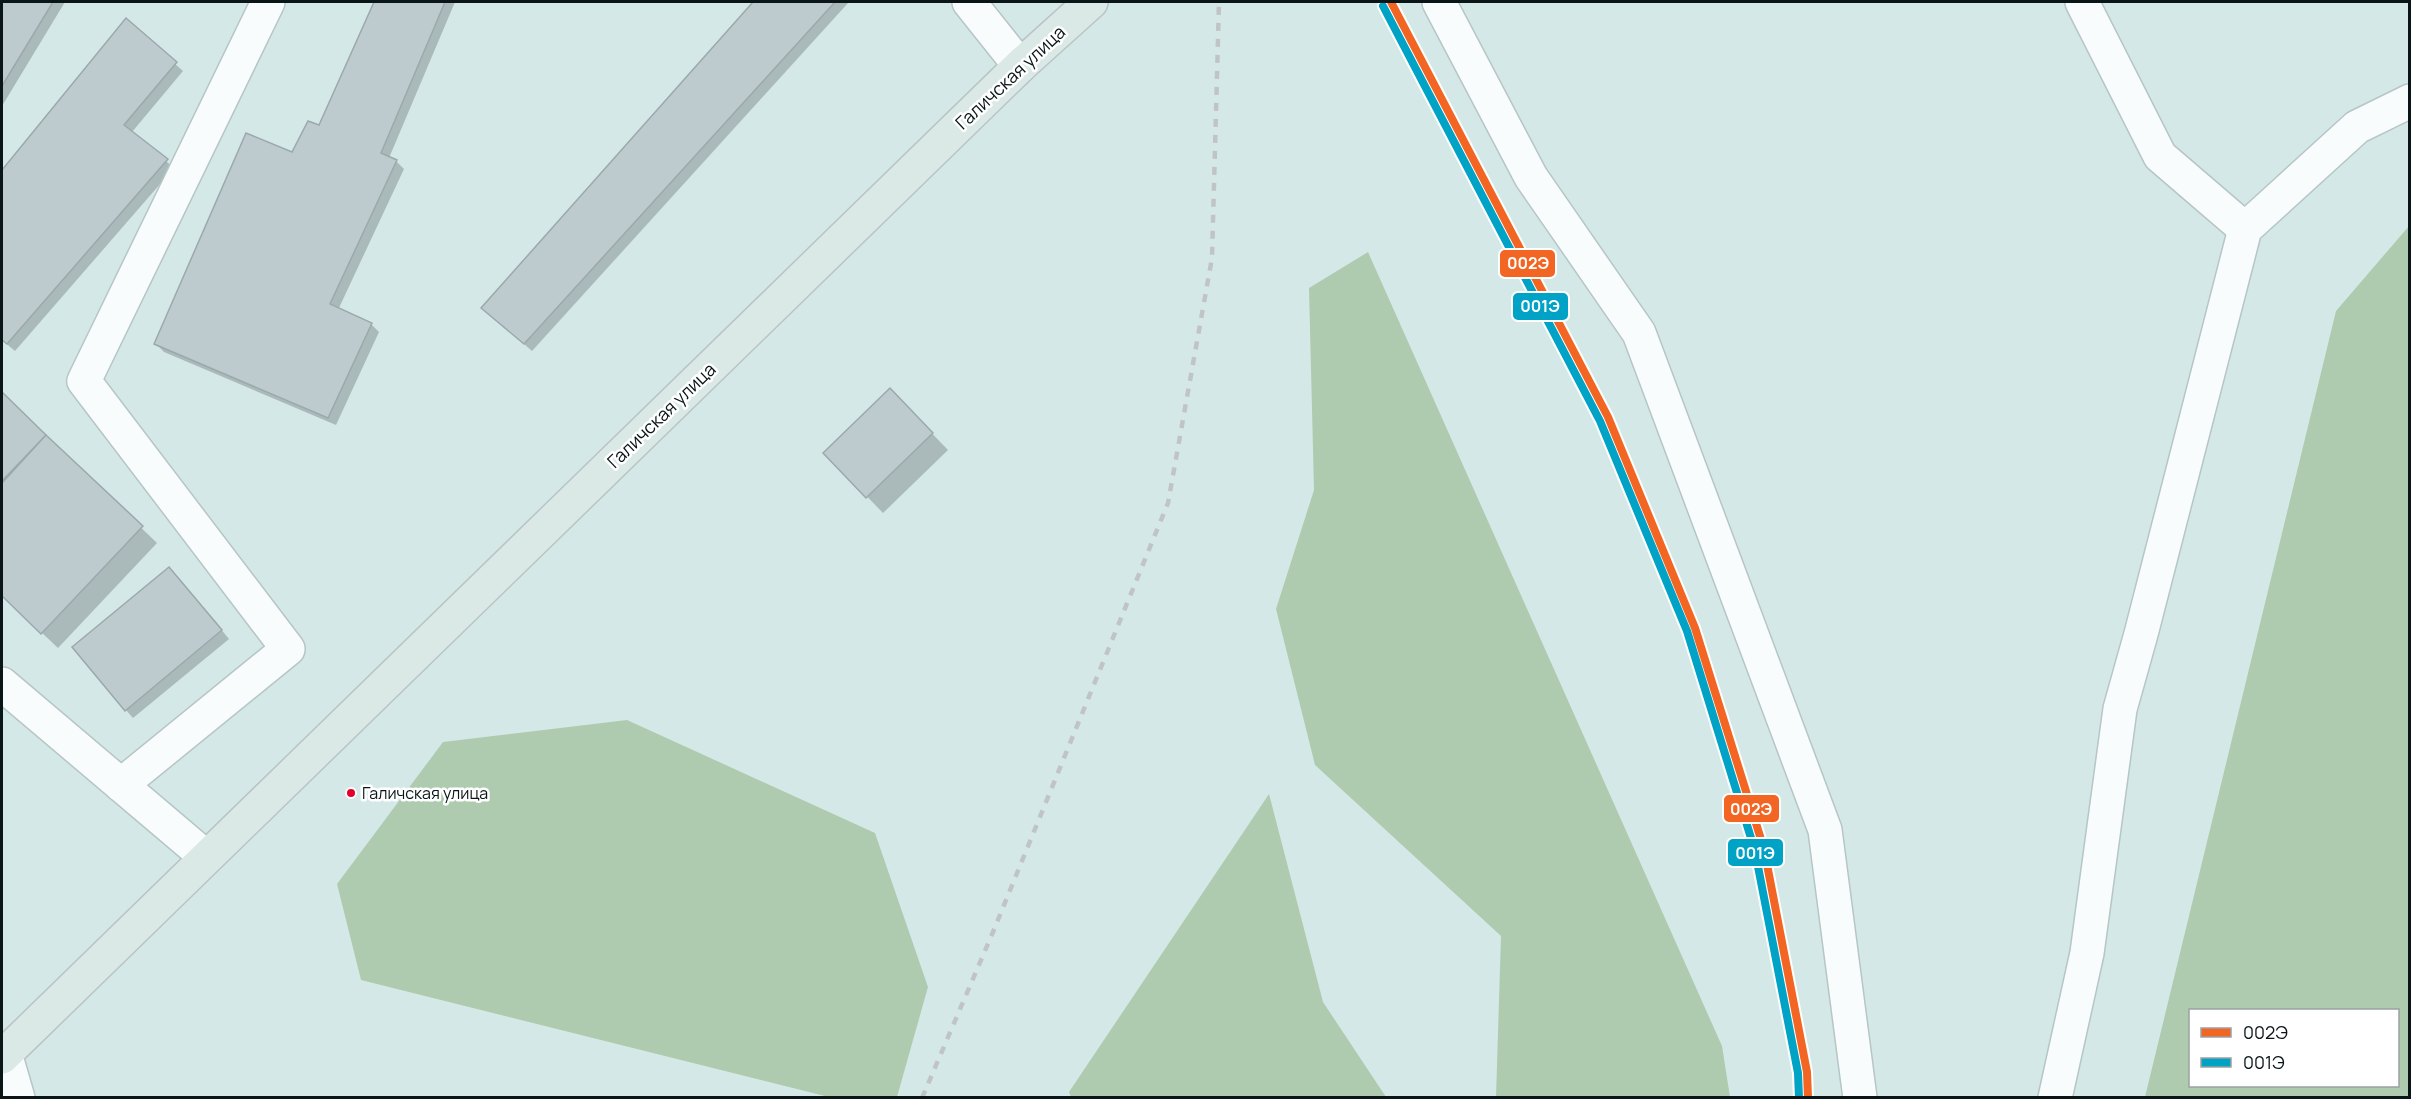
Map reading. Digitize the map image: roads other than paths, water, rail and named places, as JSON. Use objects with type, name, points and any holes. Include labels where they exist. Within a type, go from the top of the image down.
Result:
[{"type":"main road","name":"Галичская улица","points":[[3,1055],[1020,66],[1091,2]]},
{"type":"street","points":[[121,786],[288,649],[84,381],[268,2]]},
{"type":"street","points":[[969,2],[1020,66]]},
{"type":"street","points":[[1438,2],[1531,177],[1639,333],[1825,830],[1860,1098]]},
{"type":"street","points":[[2082,2],[2160,156],[2245,230]]},
{"type":"street","points":[[2055,1098],[2086,953],[2120,709],[2245,230],[2357,127],[2409,101]]},
{"type":"street","points":[[2,684],[206,856]]},
{"type":"street","points":[[3,1055],[18,1098]]},
{"type":"railway","points":[[922,1098],[993,932],[1168,503],[1212,258],[1219,2]]},
{"type":"place","name":"Галичская улица","points":[[351,793]]}]
